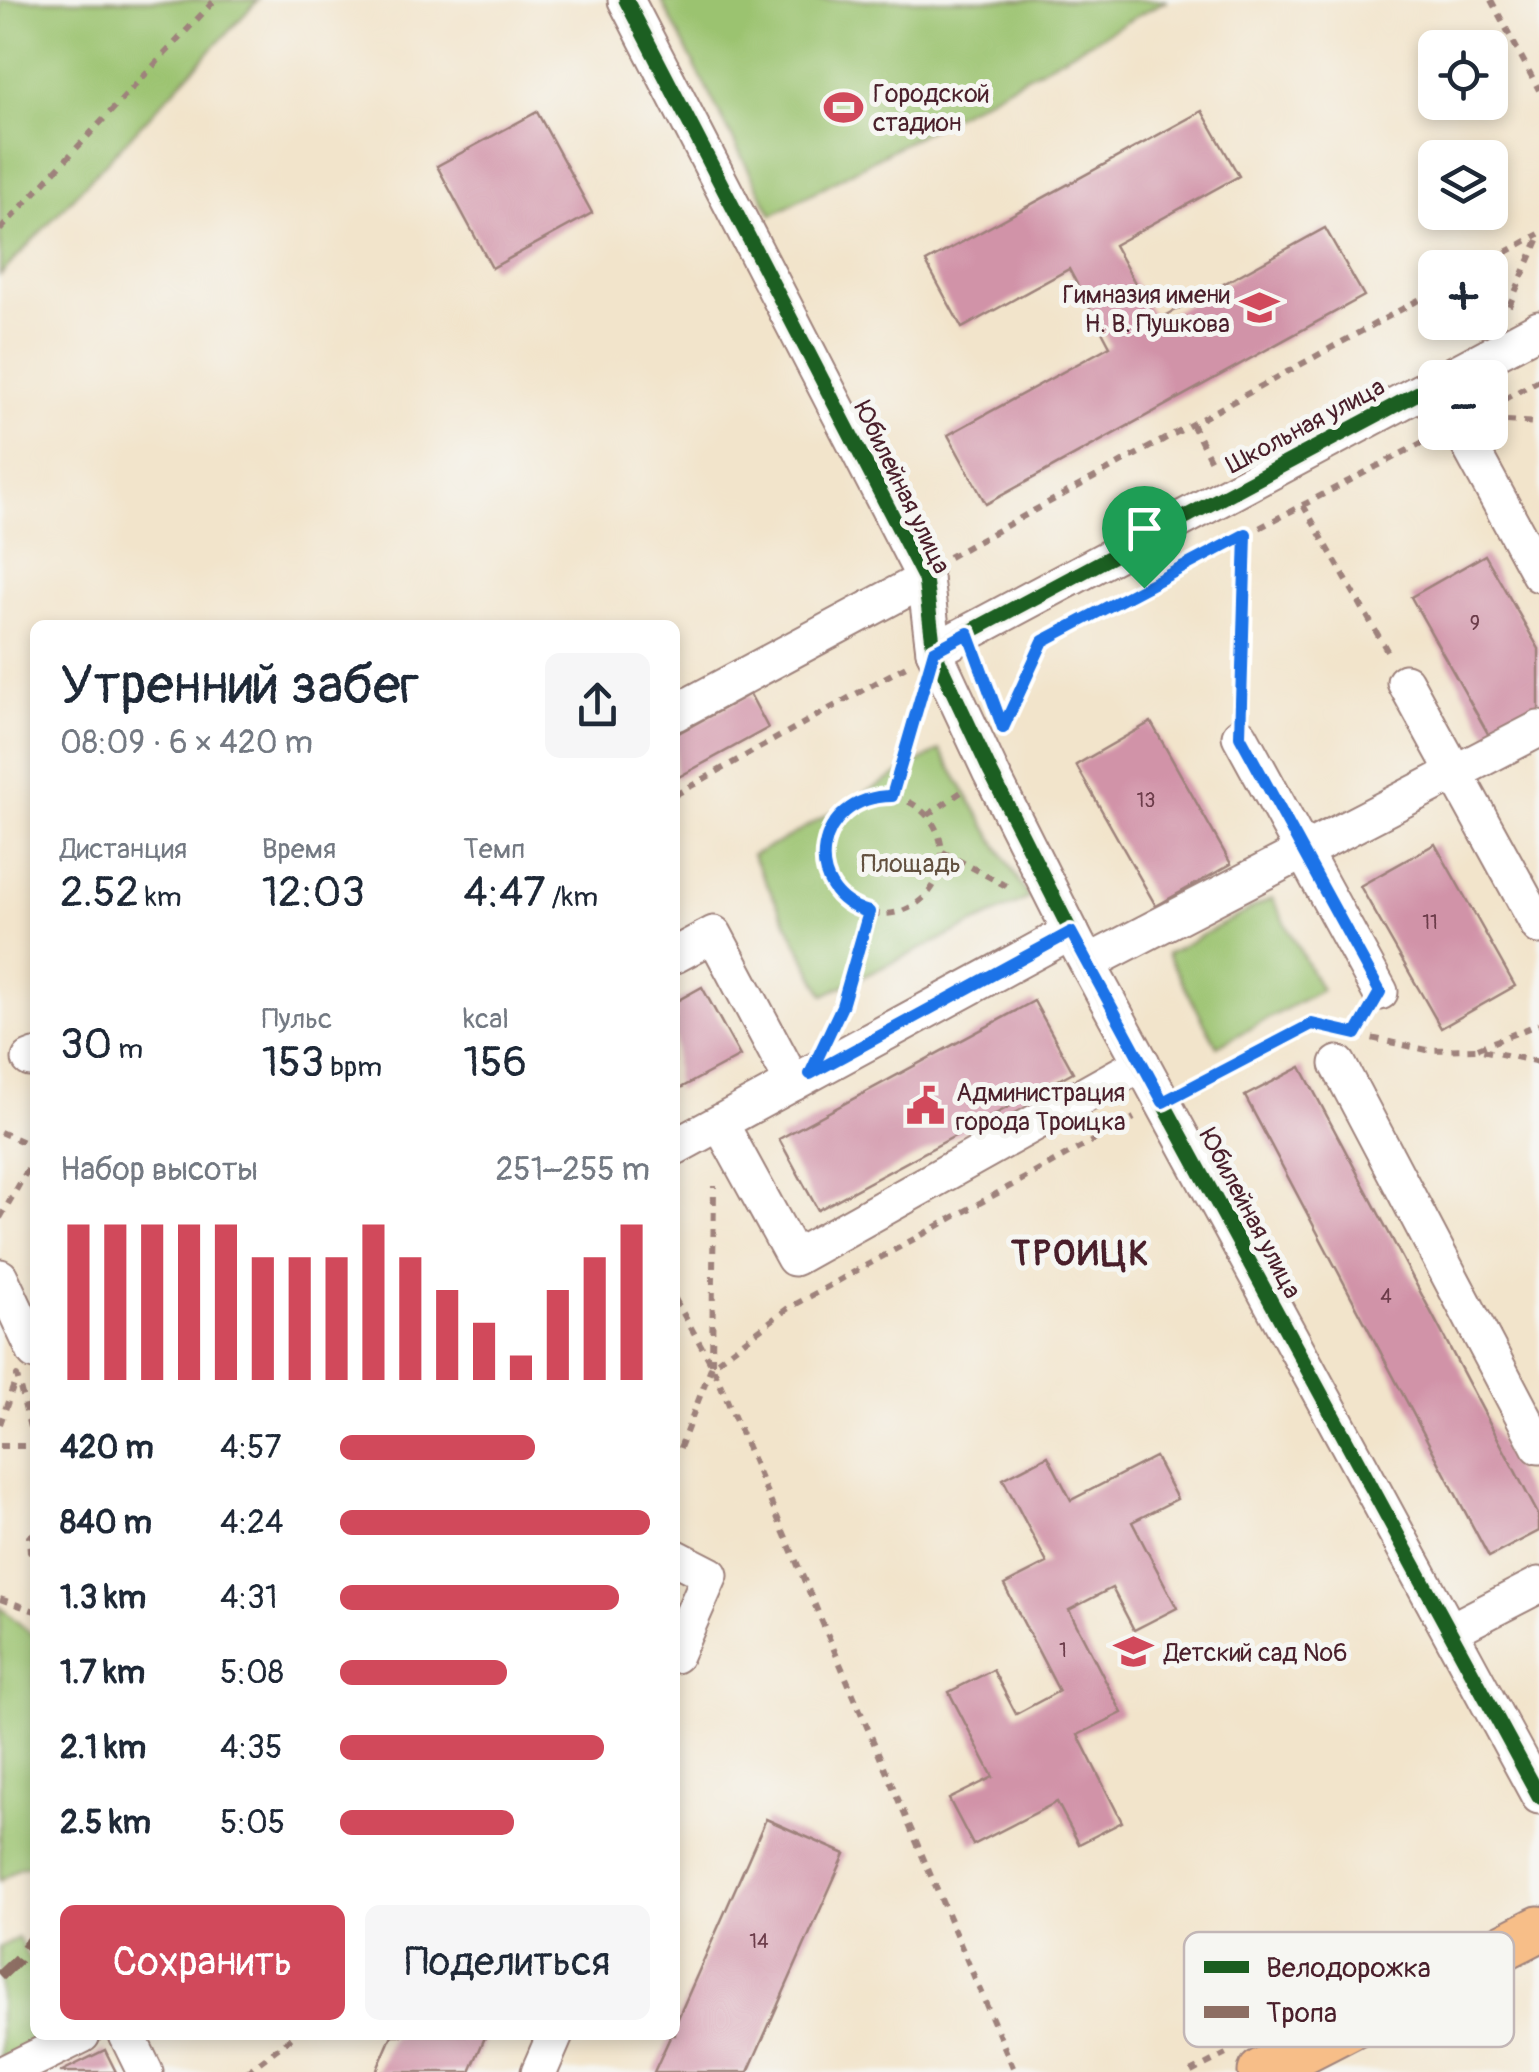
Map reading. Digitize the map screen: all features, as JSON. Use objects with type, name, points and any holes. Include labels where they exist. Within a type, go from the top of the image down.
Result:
[{"type":"main road","points":[[1514,1942],[1539,1929]]},
{"type":"main road","points":[[1262,2072],[1310,2047]]},
{"type":"street","name":"Юбилейная улица","points":[[626,0],[936,568],[934,651],[1080,947],[1539,1796]]},
{"type":"street","points":[[1481,360],[1539,329]]},
{"type":"street","name":"Школьная улица","points":[[934,651],[1418,393]]},
{"type":"street","points":[[1472,450],[1539,574]]},
{"type":"street","points":[[680,710],[936,568]]},
{"type":"street","points":[[1405,682],[1539,926]]},
{"type":"street","points":[[680,1144],[801,1078],[1080,947],[1303,852],[1539,729]]},
{"type":"street","points":[[1240,736],[1380,992]]},
{"type":"street","points":[[680,952],[714,934],[801,1078]]},
{"type":"street","points":[[1347,1049],[1539,1446]]},
{"type":"street","points":[[720,1122],[794,1258],[1142,1063]]},
{"type":"street","points":[[0,1277],[30,1341]]},
{"type":"street","points":[[680,1560],[710,1575],[680,1644]]},
{"type":"street","points":[[1450,1631],[1539,1584]]},
{"type":"street","points":[[7,2072],[72,2040]]},
{"type":"street","points":[[129,2040],[145,2072]]},
{"type":"street","points":[[539,2072],[552,2040]]},
{"type":"path","points":[[0,230],[215,0]]},
{"type":"path","points":[[1490,0],[1539,90]]},
{"type":"path","points":[[1508,252],[1539,236]]},
{"type":"path","points":[[1508,307],[1539,236]]},
{"type":"path","points":[[936,568],[1418,299]]},
{"type":"path","points":[[1508,396],[1539,380]]},
{"type":"path","points":[[1508,421],[1539,424]]},
{"type":"path","points":[[1192,424],[1216,470]]},
{"type":"path","points":[[998,712],[1003,728],[1043,641],[1418,444]]},
{"type":"path","points":[[1303,504],[1405,682]]},
{"type":"path","points":[[1240,736],[1246,534]]},
{"type":"path","points":[[680,792],[934,651]]},
{"type":"path","points":[[892,796],[934,651]]},
{"type":"path","points":[[892,796],[912,802],[928,814],[943,852],[940,872],[931,890],[916,904],[898,912],[869,912],[843,899],[831,884],[824,847],[829,828],[840,813],[855,802],[892,796]]},
{"type":"path","points":[[801,1078],[842,1006],[869,912]]},
{"type":"path","points":[[1347,1049],[1380,992]]},
{"type":"path","points":[[712,1365],[787,1309],[1312,1024],[1347,1049],[1477,1048],[1539,1062]]},
{"type":"path","points":[[1477,1048],[1539,1024]]},
{"type":"path","points":[[1197,1084],[1206,1102]]},
{"type":"path","points":[[0,1132],[30,1145]]},
{"type":"path","points":[[0,1218],[30,1166]]},
{"type":"path","points":[[680,1448],[712,1365],[714,1179]]},
{"type":"path","points":[[680,1308],[712,1365],[1015,2072]]},
{"type":"path","points":[[680,1321],[688,1322]]},
{"type":"path","points":[[0,1424],[17,1376],[30,1427]]},
{"type":"path","points":[[0,1446],[30,1446]]},
{"type":"path","points":[[0,1599],[30,1609]]},
{"type":"path","points":[[247,2072],[289,2040]]},
{"type":"green space","points":[[0,0],[258,0],[0,275]]},
{"type":"green space","name":"Городской стадион","points":[[661,0],[1167,0],[772,215]]},
{"type":"green space","name":"Площадь","points":[[940,750],[1029,898],[824,995],[752,855]]},
{"type":"green space","points":[[1272,898],[1321,990],[1217,1046],[1167,954]]},
{"type":"green space","points":[[0,1607],[30,1633],[30,1866],[19,1868],[0,1881]]},
{"type":"green space","points":[[18,1938],[30,1962],[30,2040],[40,2040],[0,2059],[0,1947]]},
{"type":"building","name":"Гимназия имени Н. В. Пушкова","points":[[1202,111],[1239,176],[1114,245],[1156,321],[1325,228],[1364,296],[986,504],[948,435],[1110,346],[1069,269],[962,328],[926,262]]},
{"type":"building","points":[[537,112],[592,213],[492,268],[437,166]]},
{"type":"building","points":[[1485,555],[1539,649],[1539,711],[1491,739],[1411,597]]},
{"type":"building","points":[[750,694],[768,728],[680,776],[680,732]]},
{"type":"building","points":[[1151,722],[1231,864],[1156,906],[1076,765]]},
{"type":"building","points":[[1435,844],[1515,986],[1441,1028],[1360,886]]},
{"type":"building","points":[[702,987],[740,1056],[680,1088],[680,999]]},
{"type":"building","name":"Администрация города Троицка","points":[[1034,1001],[1073,1072],[818,1210],[779,1139]]},
{"type":"building","points":[[1301,1067],[1539,1516],[1539,1531],[1489,1557],[1245,1096]]},
{"type":"building","points":[[1048,1456],[1071,1500],[1155,1457],[1177,1499],[1132,1522],[1177,1608],[1134,1630],[1112,1588],[1069,1610],[1122,1713],[1078,1735],[1122,1822],[1079,1844],[1057,1802],[973,1845],[949,1799],[993,1777],[949,1692],[993,1670],[1016,1714],[1059,1691],[1004,1585],[1047,1563],[1003,1479]]},
{"type":"building","points":[[766,1819],[845,1854],[748,2072],[654,2072],[669,2040],[680,2040],[680,2014]]},
{"type":"building","points":[[390,2040],[484,2040],[470,2072],[376,2072]]},
{"type":"building","points":[[105,2050],[116,2072],[60,2072]]},
{"type":"marked path","points":[[0,1976],[30,1942]]},
{"type":"cycle path","points":[[626,0],[925,579],[934,651],[1078,946],[1539,1796]]},
{"type":"cycle path","points":[[934,651],[1418,393]]},
{"type":"place","name":"Городской стадион","points":[[843,107]]},
{"type":"place","name":"Гимназия имени Н. В. Пушкова","points":[[1260,308]]},
{"type":"place","name":"Администрация города Троицка","points":[[926,1106]]},
{"type":"place","name":"Детский сад №6","points":[[1134,1652]]},
{"type":"district","name":"ТРОИЦК","points":[[1081,1253]]},
{"type":"route","points":[[1246,534],[1240,736],[1380,992],[1356,1034],[1312,1024],[1163,1102],[1071,932],[810,1074],[842,1006],[869,912],[843,899],[831,884],[824,847],[829,828],[855,802],[892,796],[934,651],[968,633],[1003,728],[1043,641],[1144,588],[1246,534]]}]
